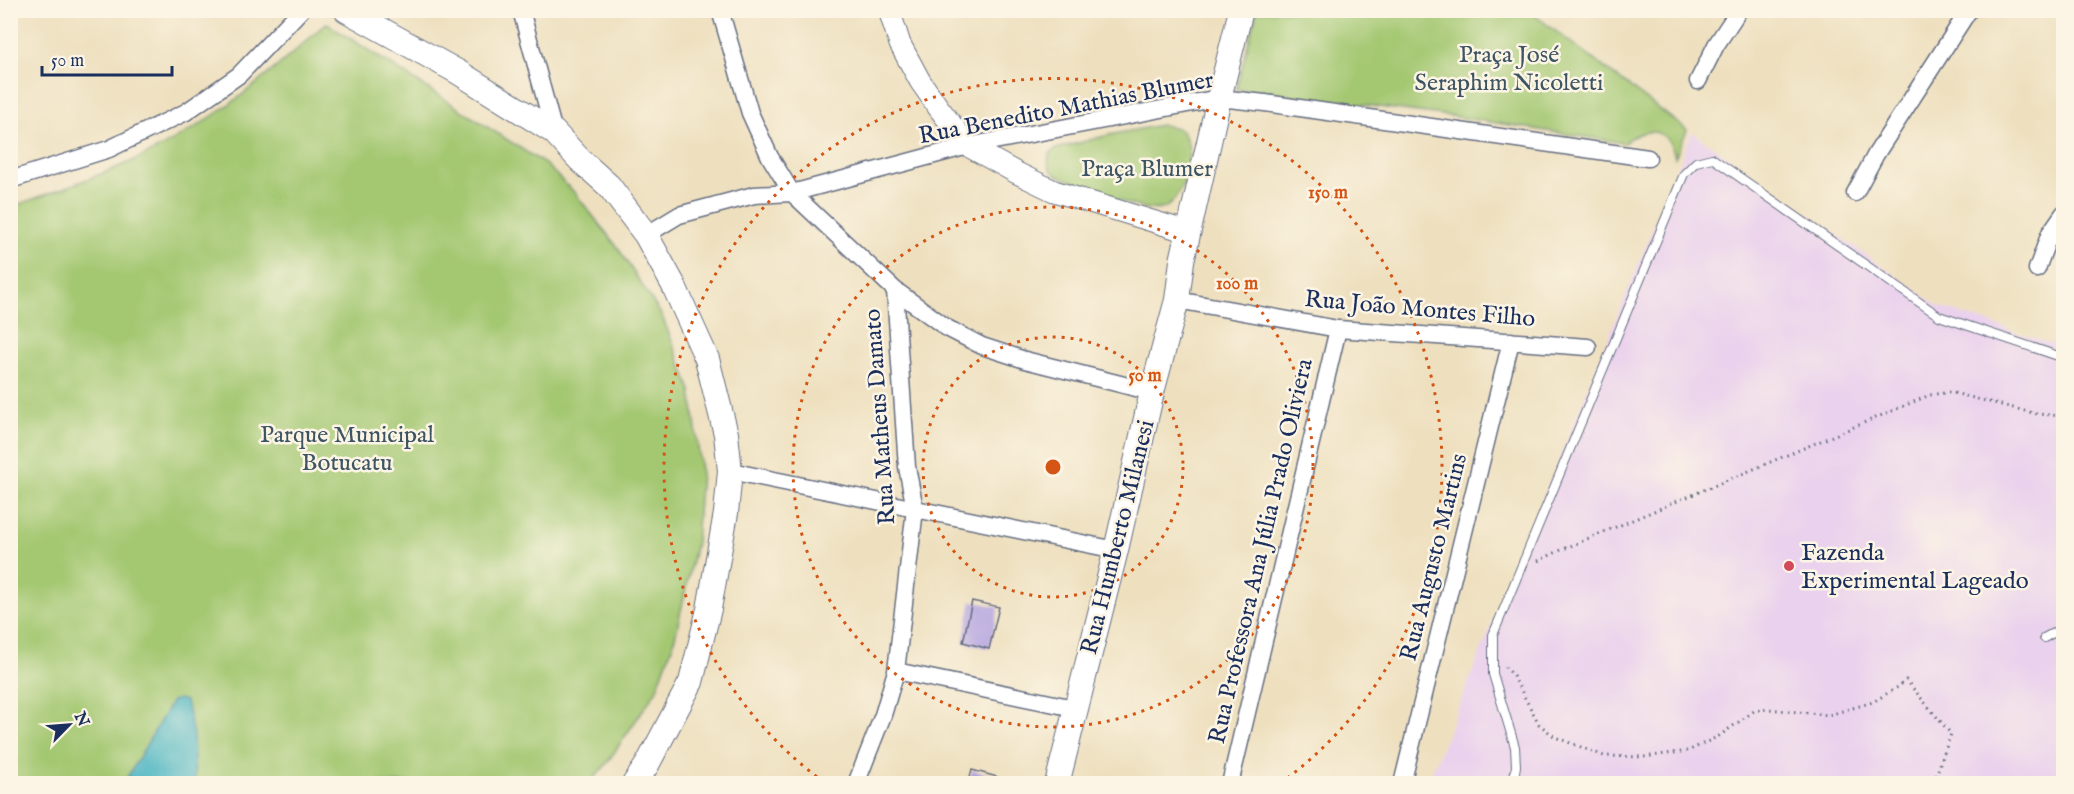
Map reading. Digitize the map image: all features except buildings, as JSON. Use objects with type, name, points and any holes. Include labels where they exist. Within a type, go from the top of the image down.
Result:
[{"type":"main road","points":[[346,10],[458,72],[554,132],[609,186],[646,235],[673,284],[706,359],[726,434],[730,471],[726,513],[709,609],[691,682],[647,765],[634,783]]},
{"type":"main road","name":"Rua Humberto Milanesi","points":[[1057,783],[1074,708],[1116,550],[1152,392],[1177,300],[1188,232],[1241,10]]},
{"type":"street","points":[[10,180],[109,149],[186,112],[239,75],[301,10]]},
{"type":"street","points":[[521,10],[554,132]]},
{"type":"street","points":[[720,10],[750,113],[770,157],[792,193],[895,290],[947,328],[982,346],[1025,360],[1152,392]]},
{"type":"street","points":[[889,10],[900,44],[920,81],[968,146],[1054,191],[1188,232]]},
{"type":"street","points":[[1698,81],[1716,45],[1739,10]]},
{"type":"street","points":[[1855,193],[1876,154],[1969,10]]},
{"type":"street","name":"Rua Benedito Mathias Blumer","points":[[646,235],[679,215],[754,195],[792,193],[968,146],[1219,98],[1648,158]]},
{"type":"street","points":[[2037,269],[2050,233],[2064,213]]},
{"type":"street","name":"Rua Matheus Damato","points":[[856,783],[884,715],[896,670],[915,509],[907,467],[895,290]]},
{"type":"street","name":"Rua João Montes Filho","points":[[1177,300],[1338,329],[1588,347]]},
{"type":"street","name":"Rua Professora Ana Júlia Prado Oliviera","points":[[1230,783],[1338,329]]},
{"type":"street","name":"Rua Augusto Martins","points":[[1402,783],[1511,341]]},
{"type":"street","points":[[730,471],[1116,550]]},
{"type":"street","points":[[896,670],[1074,708]]},
{"type":"lane","points":[[1513,783],[1516,766],[1515,747],[1493,674],[1493,636],[1684,174],[1696,162],[1712,158],[1939,316],[2064,358]]},
{"type":"lane","points":[[2044,638],[2064,627]]},
{"type":"path","points":[[1520,571],[1561,550],[1930,395],[1950,392],[2037,414],[2064,416]]},
{"type":"path","points":[[1492,655],[1512,674],[1539,724],[1555,737],[1604,756],[1644,757],[1688,751],[1719,736],[1754,711],[1768,709],[1829,715],[1873,702],[1906,680],[1951,734],[1933,783]]},
{"type":"shaded area","name":"Fazenda Experimental Lageado","points":[[1692,132],[1938,306],[2063,348],[2063,783],[1427,784]]},
{"type":"green space","name":"Praça José Seraphim Nicoletti","points":[[1257,11],[1529,11],[1687,130],[1675,157],[1667,140],[1655,132],[1640,134],[1624,143],[1451,116],[1236,89]]},
{"type":"green space","name":"Parque Municipal Botucatu","points":[[326,23],[545,164],[575,193],[618,248],[662,316],[691,390],[701,471],[696,543],[674,642],[656,691],[605,766],[589,783],[11,784],[11,207],[115,168],[184,134],[234,101]]},
{"type":"green space","name":"Praça Blumer","points":[[1161,125],[1177,128],[1185,136],[1189,159],[1183,185],[1177,196],[1161,209],[1140,207],[1111,197],[1059,176],[1050,167],[1049,154],[1056,149],[1109,135]]},
{"type":"water","points":[[179,699],[186,701],[193,735],[195,783],[124,783],[172,701]]},
{"type":"place","name":"Fazenda Experimental Lageado","points":[[1789,566]]}]
